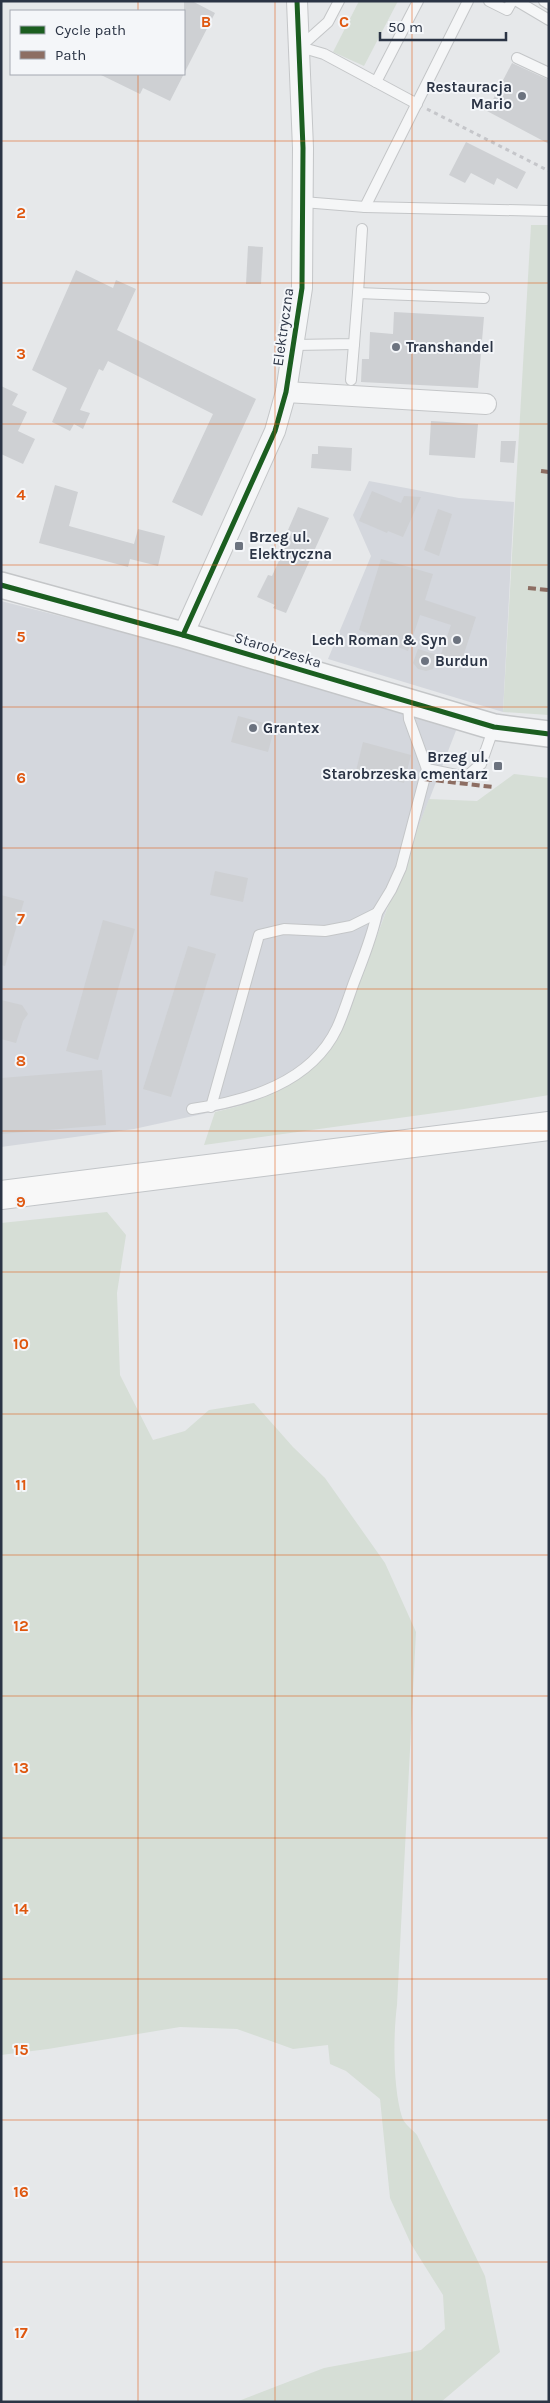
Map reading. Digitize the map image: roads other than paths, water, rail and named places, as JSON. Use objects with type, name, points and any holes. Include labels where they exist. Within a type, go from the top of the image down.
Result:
[{"type":"main road","points":[[1,1195],[542,1125]]},
{"type":"street","name":"Elektryczna","points":[[184,635],[275,432],[286,392],[302,288],[298,1]]},
{"type":"street","points":[[286,392],[486,404]]},
{"type":"street","name":"Starobrzeska","points":[[1,585],[184,635],[494,727],[549,734]]},
{"type":"lane","points":[[300,47],[328,22],[339,1]]},
{"type":"lane","points":[[376,82],[418,1]]},
{"type":"lane","points":[[365,207],[468,1]]},
{"type":"lane","points":[[489,1],[507,10],[512,1]]},
{"type":"lane","points":[[517,1],[549,20]]},
{"type":"lane","points":[[544,1],[549,4]]},
{"type":"lane","points":[[300,47],[324,54],[418,104]]},
{"type":"lane","points":[[517,58],[549,73]]},
{"type":"lane","points":[[302,202],[365,207],[549,211]]},
{"type":"lane","points":[[351,380],[362,229]]},
{"type":"lane","points":[[358,293],[484,298]]},
{"type":"lane","points":[[294,345],[354,344]]},
{"type":"lane","points":[[192,1109],[246,1099],[275,1087],[302,1070],[323,1050],[336,1029],[373,930],[377,913],[391,890],[401,868],[427,768],[409,719],[408,702]]},
{"type":"lane","points":[[427,768],[466,777],[481,764],[494,727]]},
{"type":"lane","points":[[211,1107],[259,935],[284,930],[326,931],[351,926],[377,913]]},
{"type":"place","name":"Restauracja Mario","points":[[522,96]]},
{"type":"place","name":"Transhandel","points":[[396,347]]},
{"type":"place","name":"Brzeg ul. Elektryczna","points":[[239,546]]},
{"type":"place","name":"Lech Roman & Syn","points":[[457,640]]},
{"type":"place","name":"Burdun","points":[[425,661]]},
{"type":"place","name":"Grantex","points":[[253,728]]},
{"type":"place","name":"Brzeg ul. Starobrzeska cmentarz","points":[[498,766]]}]
